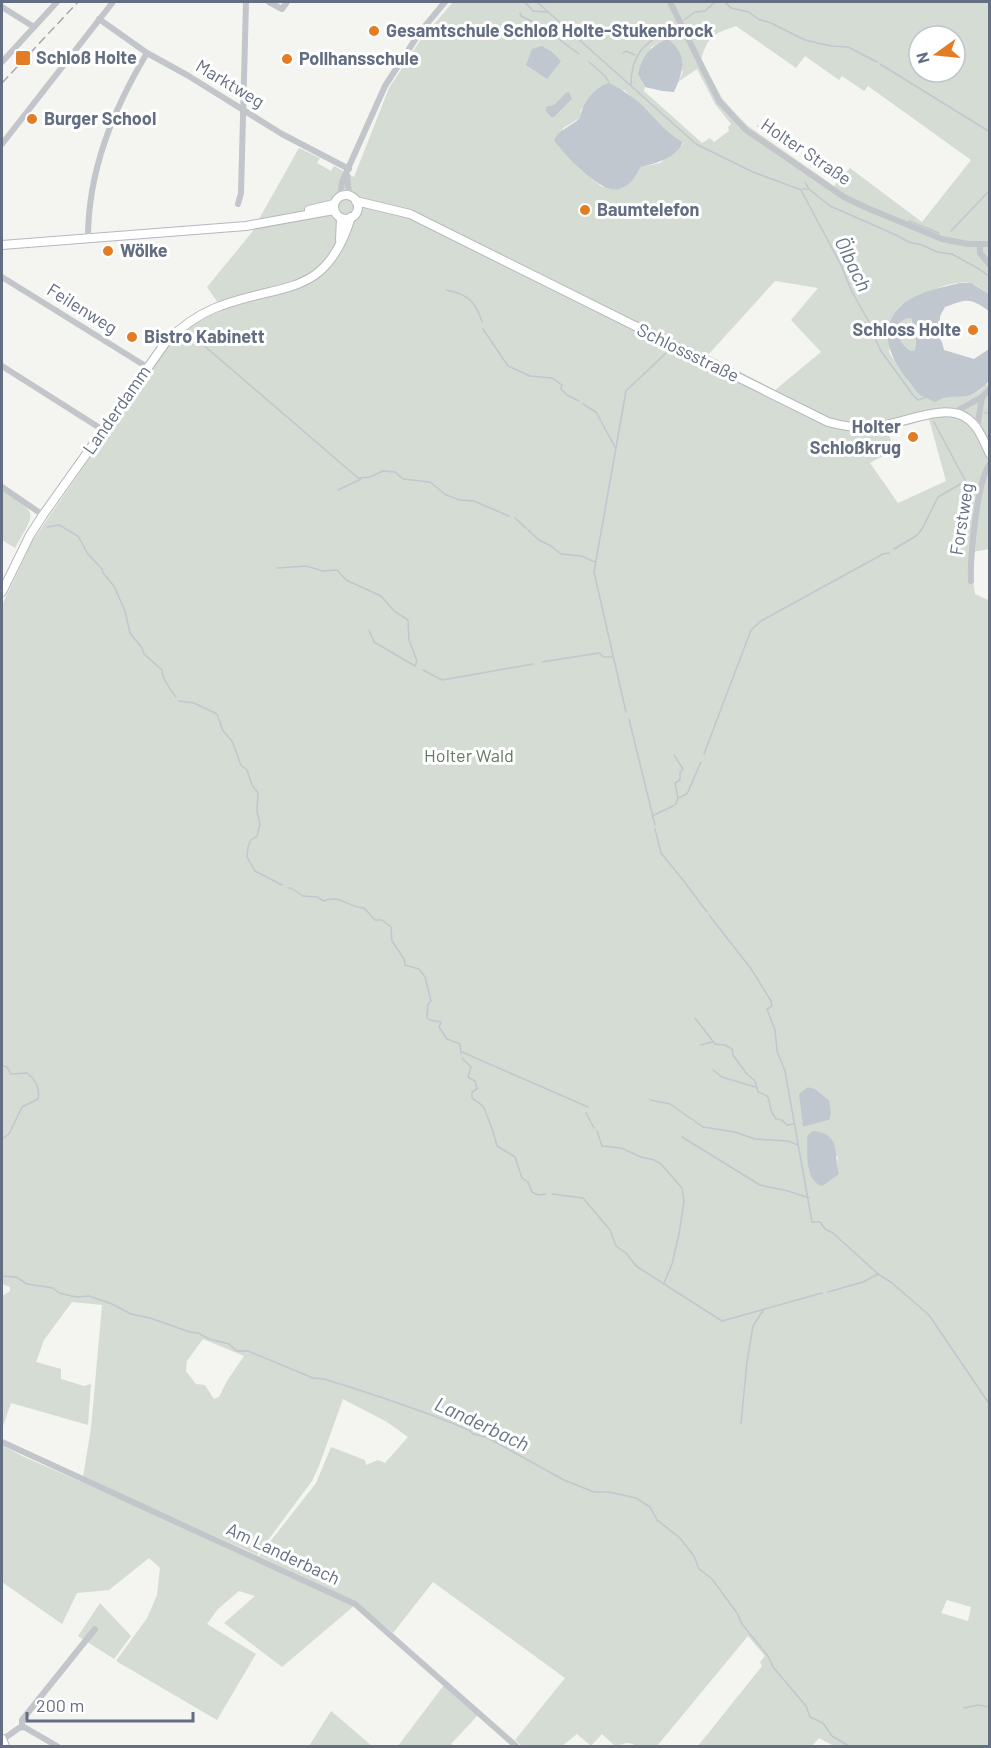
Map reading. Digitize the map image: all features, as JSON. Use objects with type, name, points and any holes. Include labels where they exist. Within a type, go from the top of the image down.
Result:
[{"type":"main road","points":[[334,207],[340,197],[349,195],[356,201],[357,210],[351,217],[341,218]]},
{"type":"main road","name":"Schlossstraße","points":[[356,201],[410,214],[828,422],[841,426],[874,427],[933,414],[955,412]]},
{"type":"main road","name":"Schlossstraße","points":[[357,210],[380,206]]},
{"type":"main road","points":[[2,245],[246,226],[294,217],[310,209],[334,207]]},
{"type":"main road","points":[[334,207],[341,218],[340,246]]},
{"type":"main road","name":"Landerdamm","points":[[2,590],[30,535],[43,515],[166,342],[198,316],[240,300],[306,282],[325,267],[340,246],[351,217]]},
{"type":"main road","points":[[955,412],[970,420],[977,428],[990,454]]},
{"type":"main road","points":[[2,1740],[5,1746]]},
{"type":"street","points":[[2,62],[57,2]]},
{"type":"street","points":[[2,144],[113,2]]},
{"type":"street","points":[[238,204],[241,193],[246,2]]},
{"type":"street","points":[[269,2],[282,9],[287,2]]},
{"type":"street","points":[[340,197],[342,182],[385,86],[420,32],[445,2]]},
{"type":"street","name":"Holter Straße","points":[[670,2],[719,101],[746,130],[798,167],[852,201],[942,239],[990,244]]},
{"type":"street","points":[[2,7],[34,27]]},
{"type":"street","name":"Marktweg","points":[[99,20],[147,53],[348,172]]},
{"type":"street","points":[[88,238],[90,195],[95,171],[126,87],[147,53]]},
{"type":"street","points":[[348,172],[349,195]]},
{"type":"street","points":[[980,244],[980,253],[990,265]]},
{"type":"street","name":"Feilenweg","points":[[2,277],[147,367]]},
{"type":"street","points":[[2,366],[103,430]]},
{"type":"street","points":[[955,412],[982,397],[990,388]]},
{"type":"street","points":[[977,428],[982,397]]},
{"type":"street","name":"Forstweg","points":[[971,581],[970,561],[982,482],[986,468],[990,464]]},
{"type":"street","points":[[2,487],[43,515]]},
{"type":"street","name":"Am Landerbach","points":[[2,1442],[355,1604],[516,1746]]},
{"type":"street","points":[[22,1727],[22,1720],[95,1629]]},
{"type":"street","points":[[2,1740],[22,1727]]},
{"type":"street","points":[[22,1727],[57,1746]]},
{"type":"green space","name":"Holter Wald","points":[[453,2],[989,2],[989,294],[973,284],[956,283],[925,293],[900,307],[889,352],[916,391],[931,400],[971,394],[978,392],[986,384],[989,386],[989,549],[973,552],[973,580],[975,594],[990,601],[989,1746],[834,1746],[819,1738],[812,1746],[698,1746],[762,1666],[760,1662],[765,1656],[748,1636],[657,1746],[635,1746],[627,1743],[615,1746],[602,1734],[591,1746],[577,1734],[562,1746],[522,1746],[515,1740],[565,1678],[433,1582],[393,1633],[356,1602],[259,1556],[316,1483],[331,1447],[365,1460],[366,1465],[378,1460],[385,1463],[408,1437],[387,1422],[343,1399],[312,1481],[257,1555],[83,1477],[91,1428],[102,1305],[72,1302],[44,1340],[36,1362],[61,1369],[61,1379],[84,1386],[91,1384],[88,1425],[11,1403],[2,1429],[2,1296],[10,1291],[10,1287],[2,1284],[2,605],[33,540],[169,343],[195,324],[223,310],[207,287],[253,231],[253,223],[259,219],[299,148],[320,158],[317,163],[331,171],[334,166],[354,177],[389,88],[421,39]],"holes":[[[736,26],[796,68],[805,56],[839,80],[842,76],[864,91],[868,86],[971,160],[922,222],[850,168],[834,186],[748,126],[722,98],[701,59],[713,36]],[[668,39],[683,72],[678,82],[697,69],[715,104],[731,124],[728,127],[729,131],[714,142],[710,138],[702,143],[644,91],[645,87],[642,82],[651,47]],[[624,90],[667,132],[683,144],[660,163],[641,167],[638,172],[602,187],[582,171],[558,146],[563,128],[580,118],[581,109]],[[775,281],[818,288],[791,320],[821,352],[775,390],[708,355]],[[929,419],[946,481],[898,503],[870,463],[894,450],[888,431]],[[808,1087],[815,1089],[829,1100],[829,1120],[803,1127]],[[807,1136],[838,1157],[836,1166],[809,1167]],[[203,1339],[244,1356],[219,1397],[214,1399],[205,1385],[196,1384],[186,1371],[187,1361]],[[947,1600],[971,1607],[968,1621],[941,1613]]]},
{"type":"green space","points":[[911,318],[912,326],[925,332],[926,335],[919,337],[915,342],[915,350],[911,351],[899,338],[898,327],[904,320]]},
{"type":"green space","points":[[2,490],[23,504],[30,514],[30,520],[15,548],[2,540]]},
{"type":"green space","points":[[2,1445],[22,1456],[210,1538],[354,1606],[282,1667],[224,1623],[255,1596],[239,1591],[218,1609],[207,1624],[256,1654],[217,1720],[116,1661],[147,1618],[157,1595],[160,1568],[149,1558],[109,1590],[77,1593],[62,1624],[2,1582]]},
{"type":"green space","points":[[100,1603],[131,1636],[114,1659],[78,1636]]},
{"type":"green space","points":[[444,1685],[478,1715],[451,1744],[454,1746],[398,1746]]},
{"type":"green space","points":[[331,1711],[372,1746],[309,1746]]},
{"type":"shaded area","points":[[668,39],[675,45],[682,58],[682,70],[674,92],[645,87],[638,74],[648,52]]},
{"type":"shaded area","points":[[542,46],[561,61],[547,79],[526,65],[532,49]]},
{"type":"shaded area","points":[[609,83],[635,99],[668,132],[683,142],[671,156],[641,167],[630,182],[619,189],[603,186],[593,180],[554,140],[559,133],[580,118],[586,102],[594,92]]},
{"type":"shaded area","points":[[569,92],[572,99],[554,117],[551,117],[546,107],[554,105]]},
{"type":"shaded area","points":[[960,283],[971,283],[989,294],[989,311],[972,301],[958,302],[945,307],[940,316],[940,327],[929,334],[940,339],[944,350],[974,359],[989,349],[989,381],[981,389],[968,396],[943,398],[935,402],[918,393],[897,365],[889,346],[889,326],[893,316],[906,302],[928,291]],"holes":[[[911,318],[914,330],[925,332],[926,335],[916,338],[915,350],[911,351],[899,338],[898,327],[904,320]]]},
{"type":"shaded area","points":[[808,1087],[815,1089],[829,1100],[831,1113],[829,1120],[803,1127],[799,1094]]},
{"type":"shaded area","points":[[813,1131],[829,1136],[835,1147],[839,1174],[822,1186],[812,1178],[808,1165],[807,1136]]},
{"type":"waterway","name":"Ölbach","points":[[525,2],[533,11],[547,12]]},
{"type":"waterway","name":"Ölbach","points":[[537,2],[696,144],[753,172],[801,190],[842,267],[881,351],[913,395],[918,400],[927,397]]},
{"type":"waterway","points":[[684,20],[695,12],[705,11],[715,2]]},
{"type":"waterway","points":[[725,2],[731,8],[749,12],[758,19],[805,40],[848,47],[877,62]]},
{"type":"waterway","name":"Ölbach","points":[[520,13],[521,16],[541,26],[579,54]]},
{"type":"waterway","points":[[631,85],[637,55],[674,25]]},
{"type":"waterway","points":[[623,53],[626,51],[635,55]]},
{"type":"waterway","name":"Ölbach","points":[[589,62],[609,82]]},
{"type":"waterway","points":[[880,64],[990,132]]},
{"type":"waterway","points":[[758,126],[794,153]]},
{"type":"waterway","name":"Ölbach","points":[[805,182],[809,189]]},
{"type":"waterway","name":"Ölbach","points":[[802,189],[809,189],[830,206],[909,242],[937,252],[952,254],[990,277]]},
{"type":"waterway","points":[[951,231],[990,190]]},
{"type":"waterway","points":[[909,221],[939,233]]},
{"type":"waterway","points":[[446,290],[470,300],[477,309],[482,322]]},
{"type":"waterway","points":[[483,329],[508,366],[530,376],[552,378],[562,385],[561,389],[567,395],[579,401]]},
{"type":"waterway","points":[[187,331],[358,478],[370,477],[383,471],[395,472],[403,479],[430,482],[446,495],[460,500],[474,501],[509,516]]},
{"type":"waterway","points":[[626,712],[594,572],[626,391],[666,353]]},
{"type":"waterway","points":[[583,404],[596,412],[615,447]]},
{"type":"waterway","name":"Ölbach","points":[[985,413],[990,413]]},
{"type":"waterway","points":[[894,549],[916,536],[922,529],[938,497],[965,480],[934,422]]},
{"type":"waterway","points":[[338,490],[361,479]]},
{"type":"waterway","points":[[515,518],[539,540],[561,554],[581,556],[595,562]]},
{"type":"waterway","points":[[47,527],[59,525],[78,536],[88,554],[114,586],[125,611],[130,633],[144,654],[162,670],[169,688],[176,697]]},
{"type":"waterway","points":[[704,754],[751,630],[761,621],[883,554],[889,553]]},
{"type":"waterway","points":[[277,568],[306,566],[323,571],[337,570],[346,580],[381,596],[394,611],[408,620],[409,640],[417,661],[415,666],[374,642],[369,630]]},
{"type":"waterway","points":[[542,662],[599,653],[604,657],[613,657]]},
{"type":"waterway","points":[[423,670],[442,680],[533,664]]},
{"type":"waterway","points":[[179,701],[194,703],[217,714],[223,731],[232,741],[241,765],[247,770],[252,785],[258,793],[257,811],[260,824],[257,836],[251,840],[248,847],[247,857],[255,871],[282,885]]},
{"type":"waterway","points":[[629,719],[655,825]]},
{"type":"waterway","points":[[674,755],[683,769],[680,773],[680,780],[675,783],[678,798]]},
{"type":"waterway","points":[[652,816],[673,806],[678,798],[687,794],[701,762]]},
{"type":"waterway","points":[[655,829],[661,853],[707,912]]},
{"type":"waterway","points":[[288,888],[303,896],[317,897],[324,901],[335,899],[364,908],[375,920],[382,920],[391,927],[392,941],[404,959],[405,965],[419,969],[425,977],[431,1001],[428,1004],[427,1018],[441,1022],[439,1027],[447,1039],[460,1044],[461,1053]]},
{"type":"waterway","points":[[709,915],[752,970],[771,1001],[772,1006],[767,1009],[775,1030],[777,1051],[785,1071],[812,1222],[820,1222],[825,1229],[833,1233],[878,1274],[929,1315],[990,1405]]},
{"type":"waterway","points":[[695,1018],[715,1044],[725,1045],[732,1049],[733,1055],[755,1081],[758,1092],[769,1098],[771,1111],[776,1119],[782,1120],[787,1125],[795,1124]]},
{"type":"waterway","points":[[701,1045],[712,1042]]},
{"type":"waterway","points":[[462,1052],[588,1107]]},
{"type":"waterway","points":[[462,1058],[471,1067],[468,1077],[475,1081],[477,1089],[472,1092],[472,1098],[484,1108],[497,1146],[515,1157],[522,1178],[528,1182],[532,1192],[538,1195],[546,1194]]},
{"type":"waterway","name":"Landerbach","points":[[2,1066],[7,1067],[11,1074],[27,1073],[37,1085],[38,1092],[38,1099],[22,1107],[9,1134],[2,1139]]},
{"type":"waterway","points":[[713,1070],[722,1077],[755,1087]]},
{"type":"waterway","points":[[650,1100],[670,1104],[703,1127],[735,1132],[755,1139],[788,1141],[798,1145]]},
{"type":"waterway","points":[[586,1113],[594,1128]]},
{"type":"waterway","points":[[597,1131],[602,1146],[621,1148],[654,1160],[661,1164],[682,1188],[684,1201],[679,1234],[672,1264],[664,1283]]},
{"type":"waterway","points":[[682,1137],[760,1185],[809,1198]]},
{"type":"waterway","points":[[552,1194],[583,1198],[610,1230],[616,1246],[626,1253],[636,1266],[722,1321],[822,1293]]},
{"type":"waterway","points":[[828,1292],[863,1282],[878,1274]]},
{"type":"waterway","name":"Landerbach","points":[[2,1276],[16,1277],[27,1284],[53,1288],[59,1293],[76,1297],[89,1296],[131,1314],[198,1333],[209,1339],[229,1344],[237,1351],[248,1351],[313,1378],[324,1379],[397,1403],[469,1430],[564,1480],[594,1492],[609,1492],[636,1498],[650,1507],[657,1520],[680,1538],[694,1556],[699,1569],[712,1579],[737,1613],[742,1624],[768,1656],[773,1667],[806,1706],[810,1717],[823,1723],[832,1736],[849,1746]]},
{"type":"waterway","points":[[741,1424],[753,1326],[764,1309]]},
{"type":"waterway","points":[[964,1708],[978,1705],[990,1707]]},
{"type":"railway","points":[[2,83],[78,2]]},
{"type":"place","name":"Gesamtschule Schloß Holte-Stukenbrock","points":[[374,31]]},
{"type":"place","name":"Schloß Holte","points":[[23,58]]},
{"type":"place","name":"Pollhansschule","points":[[287,59]]},
{"type":"place","name":"Burger School","points":[[32,119]]},
{"type":"place","name":"Baumtelefon","points":[[585,210]]},
{"type":"place","name":"Wölke","points":[[108,251]]},
{"type":"place","name":"Schloss Holte","points":[[973,330]]},
{"type":"place","name":"Bistro Kabinett","points":[[132,337]]},
{"type":"place","name":"Holter Schloßkrug","points":[[913,437]]}]
